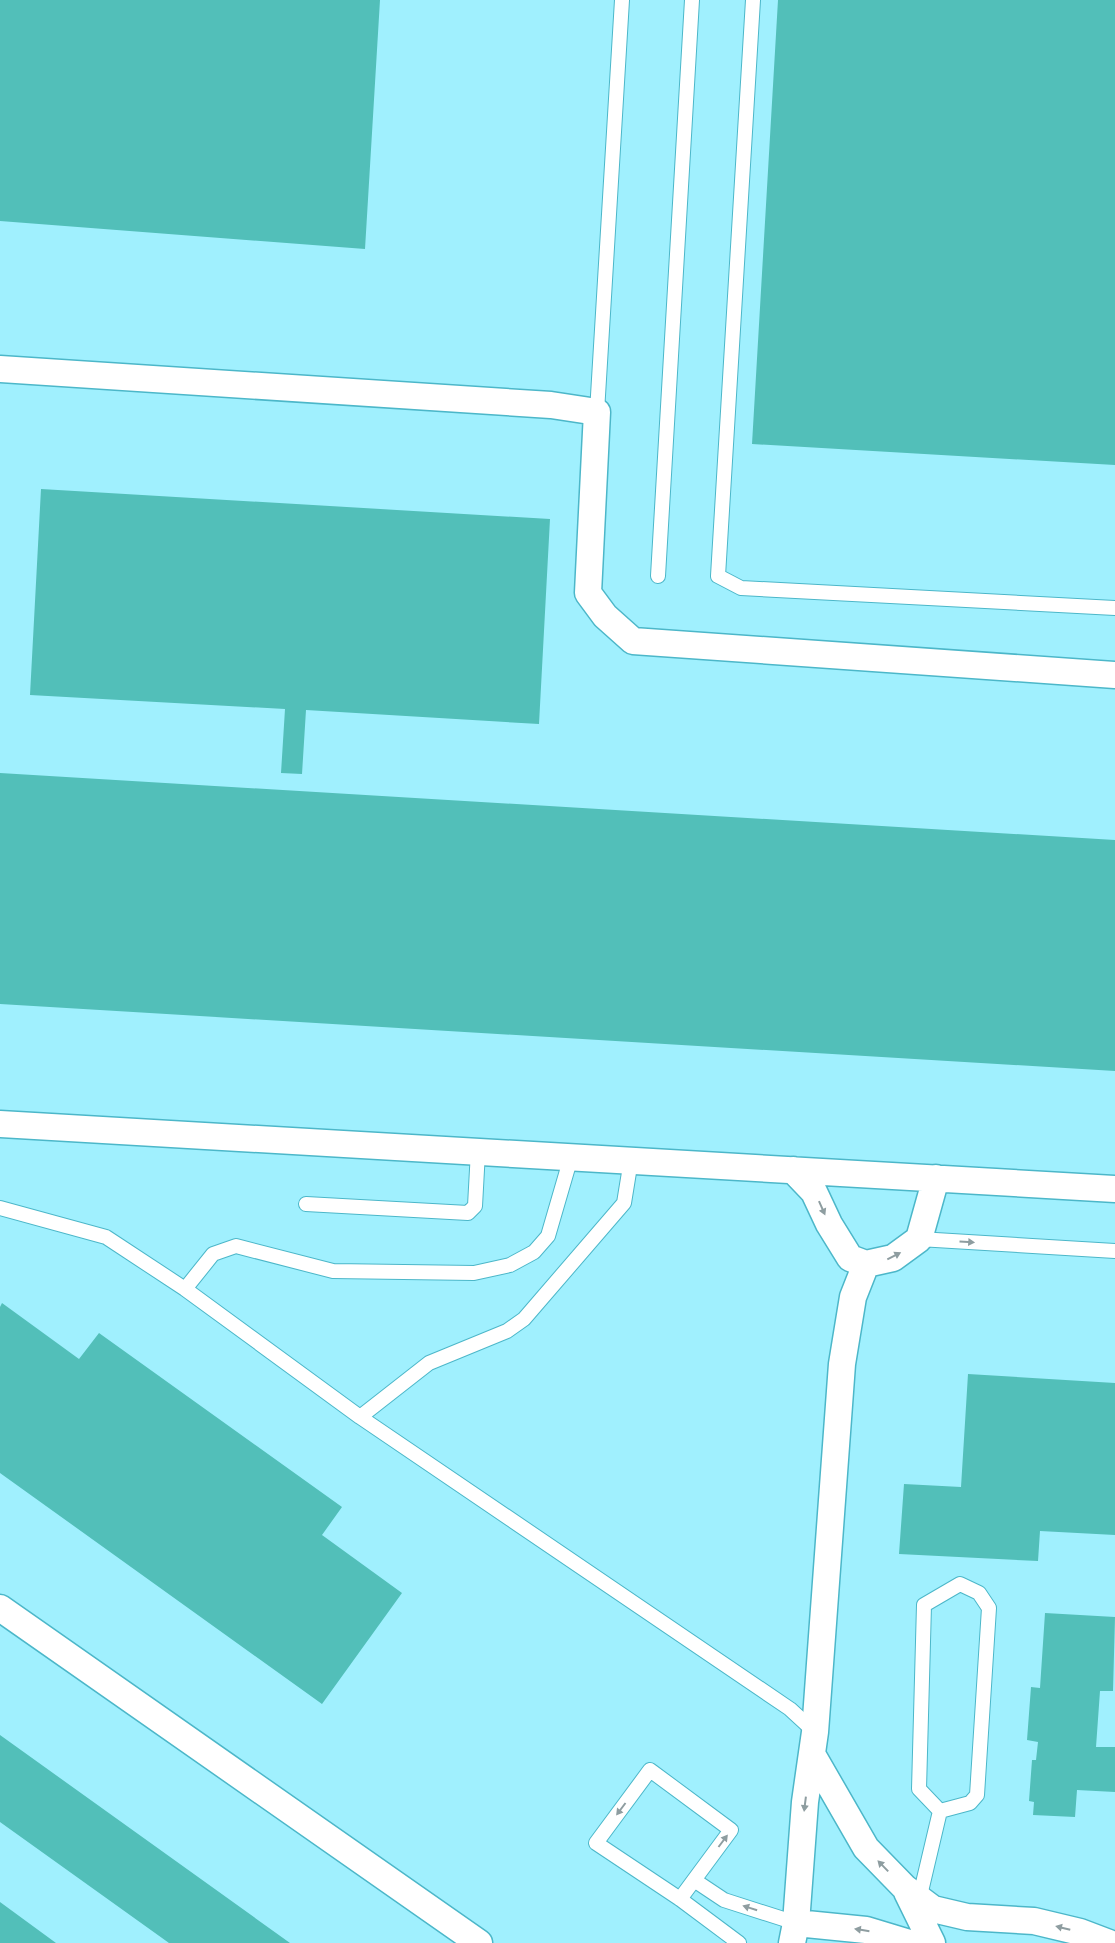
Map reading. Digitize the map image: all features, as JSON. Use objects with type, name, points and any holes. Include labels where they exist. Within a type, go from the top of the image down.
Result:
[{"type":"street","points":[[0,369],[551,404],[597,412],[588,593],[605,616],[633,641],[1115,675]]},
{"type":"street","points":[[0,1124],[1115,1189]]},
{"type":"street","points":[[793,1170],[814,1192],[829,1224],[850,1258],[866,1264],[893,1258],[919,1239],[936,1178]]},
{"type":"street","points":[[866,1264],[853,1297],[842,1364],[814,1744],[805,1802],[794,1933],[866,1930],[909,1943]]},
{"type":"street","points":[[0,1608],[479,1943]]},
{"type":"street","points":[[814,1744],[866,1848],[912,1894],[933,1909],[967,1917],[1034,1921],[1080,1932],[1110,1943]]},
{"type":"street","points":[[912,1894],[932,1943]]},
{"type":"lane","points":[[597,412],[622,0]]},
{"type":"lane","points":[[658,576],[692,0]]},
{"type":"lane","points":[[753,0],[718,576],[742,588],[1115,608]]},
{"type":"lane","points":[[306,1204],[468,1213],[475,1206],[478,1151]]},
{"type":"lane","points":[[185,1288],[213,1254],[236,1246],[333,1270],[474,1273],[510,1265],[534,1252],[548,1236],[571,1157]]},
{"type":"lane","points":[[360,1416],[429,1363],[507,1331],[524,1319],[624,1204],[631,1160]]},
{"type":"lane","points":[[2,1212],[106,1237],[185,1288],[360,1416],[790,1709],[814,1744]]},
{"type":"lane","points":[[919,1239],[1115,1251]]},
{"type":"lane","points":[[960,1584],[979,1593],[989,1608],[976,1795],[970,1803],[940,1811],[919,1789],[924,1605],[960,1584]]},
{"type":"lane","points":[[680,1899],[731,1830],[650,1770],[596,1843],[680,1899],[739,1943]]},
{"type":"lane","points":[[912,1894],[940,1811]]},
{"type":"lane","points":[[694,1880],[724,1900],[794,1933]]},
{"type":"building","points":[[0,0],[380,0],[365,249],[0,221]]},
{"type":"building","points":[[778,0],[1115,0],[1115,465],[752,444]]},
{"type":"building","points":[[41,489],[550,519],[539,724],[306,710],[302,774],[281,773],[285,709],[30,695]]},
{"type":"building","points":[[0,773],[1115,840],[1115,1071],[0,1004]]},
{"type":"building","points":[[2,1303],[79,1359],[99,1333],[342,1507],[322,1535],[402,1593],[322,1704],[0,1473],[0,1307]]},
{"type":"building","points":[[968,1374],[1115,1383],[1115,1535],[1040,1531],[1038,1561],[899,1554],[904,1484],[961,1487]]},
{"type":"building","points":[[1045,1613],[1115,1617],[1113,1691],[1100,1691],[1096,1747],[1115,1747],[1115,1792],[1077,1790],[1075,1817],[1033,1815],[1034,1802],[1029,1801],[1032,1760],[1036,1760],[1038,1742],[1027,1740],[1031,1687],[1040,1688]]},
{"type":"building","points":[[0,1735],[290,1943],[169,1943],[0,1822]]},
{"type":"building","points":[[0,1902],[56,1943],[0,1943]]}]
